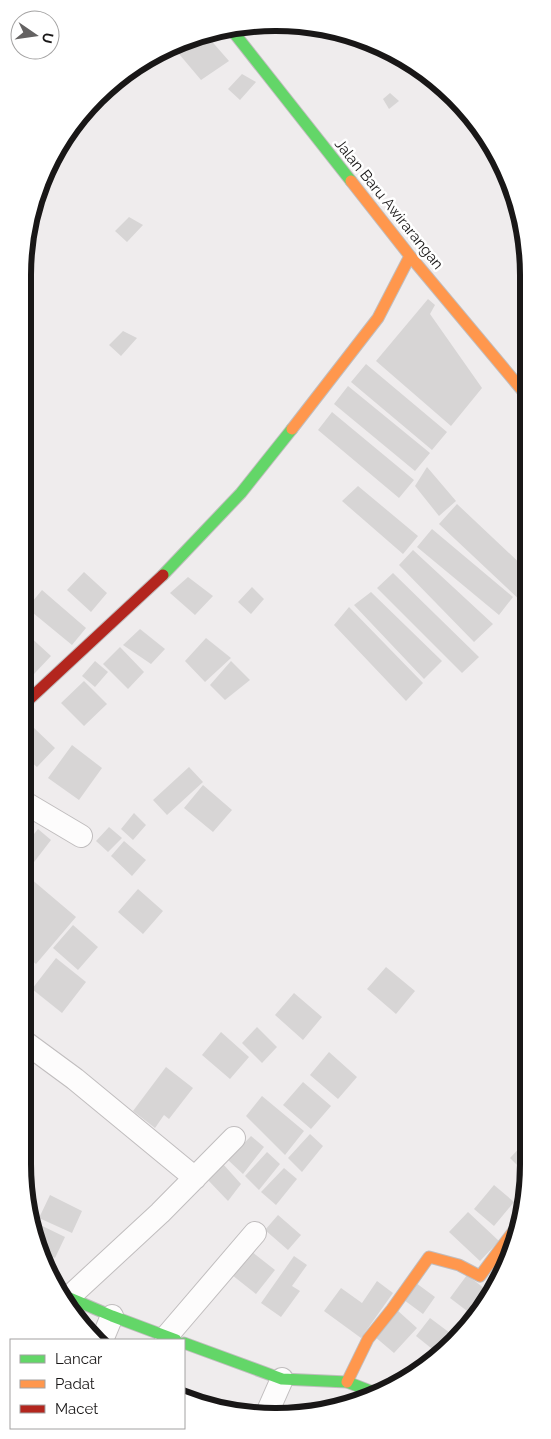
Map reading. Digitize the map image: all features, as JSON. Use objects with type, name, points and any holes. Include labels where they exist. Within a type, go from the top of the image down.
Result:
[{"type":"street","name":"Jalan Baru Awirarangan","points":[[235,35],[410,256],[520,388]]},
{"type":"street","points":[[31,697],[167,571],[241,493],[378,318],[410,256]]},
{"type":"street","points":[[31,806],[81,836]]},
{"type":"street","points":[[31,1047],[75,1079],[195,1178]]},
{"type":"street","points":[[69,1295],[160,1213],[234,1138]]},
{"type":"street","points":[[176,1339],[255,1233]]},
{"type":"street","points":[[185,1344],[282,1379],[364,1390],[368,1339],[392,1309],[429,1256],[459,1265],[480,1276],[508,1240]]},
{"type":"street","points":[[72,1299],[172,1339]]},
{"type":"street","points":[[103,1336],[112,1316]]},
{"type":"street","points":[[270,1408],[282,1379]]},
{"type":"building","points":[[211,40],[229,61],[201,80],[177,52]]},
{"type":"building","points":[[242,74],[256,82],[240,100],[228,89]]},
{"type":"building","points":[[390,93],[399,101],[389,109],[383,99]]},
{"type":"building","points":[[129,217],[143,225],[127,242],[115,231]]},
{"type":"building","points":[[428,299],[435,305],[430,314],[482,388],[451,426],[376,361]]},
{"type":"building","points":[[123,331],[137,338],[121,356],[109,345]]},
{"type":"building","points":[[366,364],[447,432],[432,450],[351,382]]},
{"type":"building","points":[[348,386],[430,453],[415,471],[334,404]]},
{"type":"building","points":[[332,412],[414,480],[399,498],[318,430]]},
{"type":"building","points":[[427,467],[456,501],[439,516],[415,486]]},
{"type":"building","points":[[358,486],[418,536],[403,554],[342,501]]},
{"type":"building","points":[[457,504],[520,563],[520,600],[439,524]]},
{"type":"building","points":[[432,529],[513,597],[499,615],[417,547]]},
{"type":"building","points":[[413,550],[493,624],[474,642],[399,565]]},
{"type":"building","points":[[84,572],[107,593],[91,612],[67,590]]},
{"type":"building","points":[[393,573],[479,657],[462,673],[377,588]]},
{"type":"building","points":[[188,577],[213,596],[195,615],[170,593]]},
{"type":"building","points":[[252,587],[264,599],[251,614],[238,602]]},
{"type":"building","points":[[42,590],[86,628],[72,645],[31,611],[31,603]]},
{"type":"building","points":[[371,592],[442,661],[424,679],[354,605]]},
{"type":"building","points":[[349,607],[423,683],[406,701],[334,625]]},
{"type":"building","points":[[140,629],[165,649],[151,664],[123,645]]},
{"type":"building","points":[[31,638],[51,656],[34,674],[31,671]]},
{"type":"building","points":[[206,638],[231,658],[205,682],[185,661]]},
{"type":"building","points":[[120,647],[144,672],[128,689],[103,664]]},
{"type":"building","points":[[95,661],[108,672],[95,687],[82,676]]},
{"type":"building","points":[[231,661],[250,680],[225,700],[210,685]]},
{"type":"building","points":[[84,681],[107,704],[84,726],[61,703]]},
{"type":"building","points":[[33,727],[55,748],[37,767],[31,762],[31,729]]},
{"type":"building","points":[[72,745],[102,768],[79,800],[48,778]]},
{"type":"building","points":[[189,767],[203,782],[167,815],[153,800]]},
{"type":"building","points":[[203,785],[232,810],[213,832],[184,808]]},
{"type":"building","points":[[134,813],[146,825],[133,840],[121,829]]},
{"type":"building","points":[[109,827],[122,838],[108,852],[96,841]]},
{"type":"building","points":[[38,829],[51,840],[31,866],[31,838]]},
{"type":"building","points":[[124,841],[146,860],[132,876],[111,856]]},
{"type":"building","points":[[31,879],[76,917],[36,964],[31,960]]},
{"type":"building","points":[[138,889],[163,911],[143,934],[118,912]]},
{"type":"building","points":[[73,925],[98,947],[78,970],[53,948]]},
{"type":"building","points":[[56,958],[86,982],[62,1013],[32,989]]},
{"type":"building","points":[[386,967],[415,991],[396,1014],[367,989]]},
{"type":"building","points":[[294,993],[322,1017],[303,1040],[275,1015]]},
{"type":"building","points":[[257,1027],[277,1047],[262,1063],[242,1043]]},
{"type":"building","points":[[221,1032],[249,1057],[230,1079],[202,1055]]},
{"type":"building","points":[[329,1052],[357,1077],[338,1099],[310,1075]]},
{"type":"building","points":[[166,1067],[193,1088],[169,1119],[164,1115],[155,1128],[133,1111]]},
{"type":"building","points":[[303,1082],[331,1106],[311,1129],[283,1105]]},
{"type":"building","points":[[262,1096],[304,1131],[285,1155],[246,1116]]},
{"type":"building","points":[[310,1134],[323,1146],[302,1172],[288,1158]]},
{"type":"building","points":[[251,1136],[264,1147],[243,1174],[228,1160]]},
{"type":"building","points":[[520,1147],[520,1168],[510,1158]]},
{"type":"building","points":[[267,1152],[280,1164],[259,1190],[245,1176]]},
{"type":"building","points":[[223,1164],[241,1184],[228,1201],[207,1179]]},
{"type":"building","points":[[284,1168],[297,1179],[276,1205],[261,1192]]},
{"type":"building","points":[[494,1185],[514,1202],[494,1226],[474,1209]]},
{"type":"building","points":[[50,1195],[82,1211],[72,1233],[39,1218]]},
{"type":"building","points":[[468,1212],[499,1241],[480,1261],[449,1232]]},
{"type":"building","points":[[278,1215],[301,1235],[288,1250],[265,1230]]},
{"type":"building","points":[[39,1225],[65,1237],[55,1258],[49,1256]]},
{"type":"building","points":[[251,1251],[275,1270],[256,1294],[232,1275]]},
{"type":"building","points":[[294,1256],[307,1265],[292,1286],[300,1291],[281,1317],[261,1303]]},
{"type":"building","points":[[467,1275],[485,1289],[469,1312],[450,1298]]},
{"type":"building","points":[[377,1281],[393,1293],[361,1338],[324,1311],[341,1288],[362,1303]]},
{"type":"building","points":[[416,1283],[435,1297],[423,1314],[404,1300]]},
{"type":"building","points":[[397,1310],[417,1328],[394,1353],[374,1336]]},
{"type":"building","points":[[430,1318],[450,1333],[433,1350],[416,1336]]},
{"type":"traffic: fast","points":[[235,35],[351,181]]},
{"type":"traffic: fast","points":[[163,575],[241,493],[292,429]]},
{"type":"traffic: fast","points":[[72,1299],[173,1339]]},
{"type":"traffic: fast","points":[[185,1343],[282,1379],[347,1382],[367,1390]]},
{"type":"traffic: slow","points":[[351,181],[410,256],[520,388]]},
{"type":"traffic: slow","points":[[292,429],[378,318],[410,256]]},
{"type":"traffic: slow","points":[[347,1382],[368,1339],[429,1257],[459,1265],[480,1276],[508,1239]]},
{"type":"traffic: jam","points":[[31,698],[163,575]]}]
